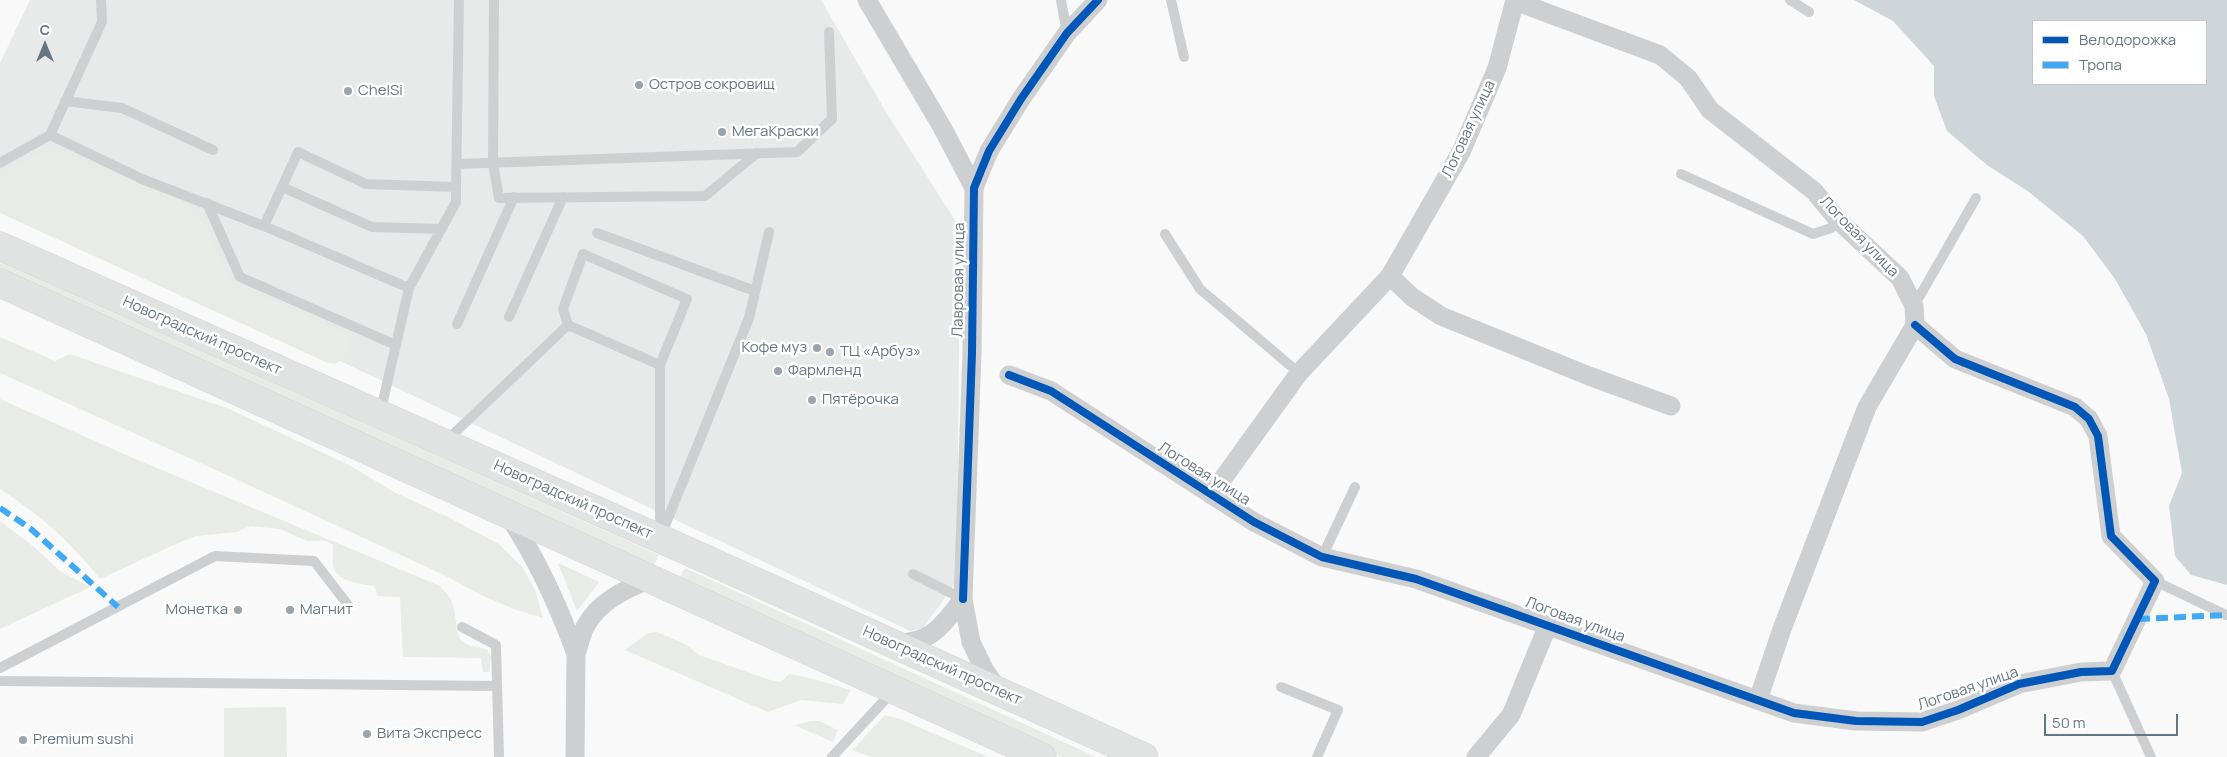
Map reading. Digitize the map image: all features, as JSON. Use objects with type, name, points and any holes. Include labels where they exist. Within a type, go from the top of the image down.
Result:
[{"type":"main road","name":"Новоградский проспект","points":[[0,246],[660,539],[1144,757]]},
{"type":"main road","points":[[0,283],[1042,757]]},
{"type":"street","points":[[867,0],[942,127],[974,188]]},
{"type":"street","name":"Лавровая улица","points":[[1001,693],[984,669],[971,642],[963,599],[972,353],[974,188],[989,151],[1021,99],[1067,33],[1098,0]]},
{"type":"street","name":"Логовая улица","points":[[1211,495],[1300,373],[1390,276],[1462,152],[1498,68],[1515,1],[1660,55],[1688,78],[1710,110],[1814,191],[1838,220],[1900,278],[1914,306],[1915,325]]},
{"type":"street","points":[[1390,276],[1412,297],[1441,316],[1589,376],[1671,406]]},
{"type":"street","points":[[1758,700],[1782,629],[1868,407],[1915,325],[1955,359],[2075,407],[2089,418],[2098,436],[2111,536],[2154,581],[2138,619],[2112,671]]},
{"type":"street","name":"Логовая улица","points":[[1009,376],[1051,391],[1254,522],[1322,557],[1416,580],[1794,712],[1856,721],[1922,722],[1958,710],[2019,684],[2081,672],[2112,671]]},
{"type":"street","points":[[507,514],[531,549],[549,584],[576,654]]},
{"type":"street","points":[[575,757],[576,654],[586,626],[603,605],[625,590],[651,580]]},
{"type":"street","points":[[890,643],[913,643],[937,630],[963,599]]},
{"type":"street","points":[[1476,757],[1511,716],[1548,625]]},
{"type":"lane","points":[[0,163],[50,135],[102,22],[101,0]]},
{"type":"lane","points":[[380,415],[409,288],[456,202],[459,0]]},
{"type":"lane","points":[[494,0],[493,163],[499,198],[705,196],[757,153]]},
{"type":"lane","points":[[1061,0],[1067,33]]},
{"type":"lane","points":[[1171,0],[1184,57]]},
{"type":"lane","points":[[1790,0],[1809,12]]},
{"type":"lane","points":[[457,164],[797,152],[832,119],[829,32]]},
{"type":"lane","points":[[65,101],[122,108],[213,150]]},
{"type":"lane","points":[[50,135],[142,179],[264,226],[409,288]]},
{"type":"lane","points":[[264,226],[298,152],[366,184],[456,186]]},
{"type":"lane","points":[[1681,174],[1813,234],[1831,228],[1838,220]]},
{"type":"lane","points":[[282,187],[372,227],[441,229]]},
{"type":"lane","points":[[457,324],[514,197]]},
{"type":"lane","points":[[509,317],[562,197]]},
{"type":"lane","points":[[1914,306],[1976,198]]},
{"type":"lane","points":[[207,203],[240,276],[396,345]]},
{"type":"lane","points":[[660,539],[750,318],[769,232]]},
{"type":"lane","points":[[597,233],[756,291]]},
{"type":"lane","points":[[1165,234],[1200,289],[1300,373]]},
{"type":"lane","points":[[660,365],[568,325],[562,309],[583,254],[687,298],[660,365],[660,539]]},
{"type":"lane","points":[[443,444],[568,325]]},
{"type":"lane","points":[[1322,557],[1355,486]]},
{"type":"lane","points":[[0,668],[215,556],[314,561],[348,605]]},
{"type":"lane","points":[[913,574],[963,599]]},
{"type":"lane","points":[[2154,581],[2226,615]]},
{"type":"lane","points":[[462,627],[496,645],[499,757]]},
{"type":"lane","points":[[2112,671],[2152,757]]},
{"type":"lane","points":[[0,681],[497,686]]},
{"type":"lane","points":[[1282,687],[1338,710],[1317,757]]},
{"type":"lane","points":[[832,757],[894,690]]},
{"type":"shaded area","points":[[30,0],[821,0],[886,112],[960,228],[957,581],[923,628],[910,631],[0,200],[0,63]]},
{"type":"shaded area","points":[[1854,0],[2227,0],[2227,585],[2191,575],[2175,556],[2169,506],[2182,473],[2169,399],[2146,334],[2115,279],[2083,236],[2029,192],[1987,165],[1947,131],[1934,96],[1934,66],[1893,21]]},
{"type":"shaded area","points":[[46,152],[67,152],[123,178],[142,179],[178,195],[205,224],[229,276],[235,282],[346,334],[350,340],[348,356],[335,364],[328,363],[0,213],[0,176],[35,156]]},
{"type":"shaded area","points":[[0,257],[280,386],[659,555],[652,568],[0,274]]},
{"type":"shaded area","points":[[0,337],[55,361],[70,354],[229,409],[349,465],[394,492],[448,517],[499,544],[523,568],[535,590],[543,618],[514,609],[481,595],[444,575],[0,373]]},
{"type":"shaded area","points":[[0,399],[133,458],[440,586],[452,602],[458,634],[461,640],[466,644],[487,649],[491,657],[489,672],[483,672],[481,658],[403,657],[400,597],[377,596],[375,586],[352,582],[337,574],[334,569],[333,545],[327,541],[307,541],[280,529],[250,526],[237,532],[196,536],[100,579],[54,529],[0,489]]},
{"type":"shaded area","points":[[0,521],[33,546],[60,571],[90,587],[0,629]]},
{"type":"shaded area","points":[[558,563],[599,582],[577,611]]},
{"type":"shaded area","points":[[685,568],[1096,757],[1062,757],[677,582]]},
{"type":"shaded area","points":[[657,632],[685,644],[699,655],[770,680],[781,682],[789,674],[851,690],[843,704],[801,700],[768,712],[625,650],[648,633]]},
{"type":"shaded area","points":[[286,707],[287,757],[224,757],[224,708]]},
{"type":"shaded area","points":[[885,715],[900,719],[988,757],[871,757],[852,750]]},
{"type":"shaded area","points":[[819,721],[838,730],[833,742],[794,725]]},
{"type":"marked path","points":[[0,508],[31,529],[118,607]]},
{"type":"marked path","points":[[2138,619],[2227,615]]},
{"type":"cycle path","points":[[963,599],[972,353],[974,188],[989,151],[1021,99],[1067,33],[1098,0]]},
{"type":"cycle path","points":[[1009,375],[1051,391],[1254,522],[1322,557],[1416,579],[1794,713],[1856,721],[1922,722],[1958,710],[2019,684],[2081,672],[2112,671],[2155,581],[2111,536],[2098,436],[2089,419],[2075,407],[1955,359],[1915,325]]},
{"type":"place","name":"Остров сокровищ","points":[[639,85]]},
{"type":"place","name":"ChelSi","points":[[348,91]]},
{"type":"place","name":"МегаКраски","points":[[722,132]]},
{"type":"place","name":"Кофе муз","points":[[817,348]]},
{"type":"place","name":"ТЦ «Арбуз»","points":[[830,352]]},
{"type":"place","name":"Фармленд","points":[[778,371]]},
{"type":"place","name":"Пятёрочка","points":[[812,400]]},
{"type":"place","name":"Монетка","points":[[238,610]]},
{"type":"place","name":"Магнит","points":[[290,610]]},
{"type":"place","name":"Вита Экспресс","points":[[367,734]]},
{"type":"place","name":"Premium sushi","points":[[23,740]]}]
